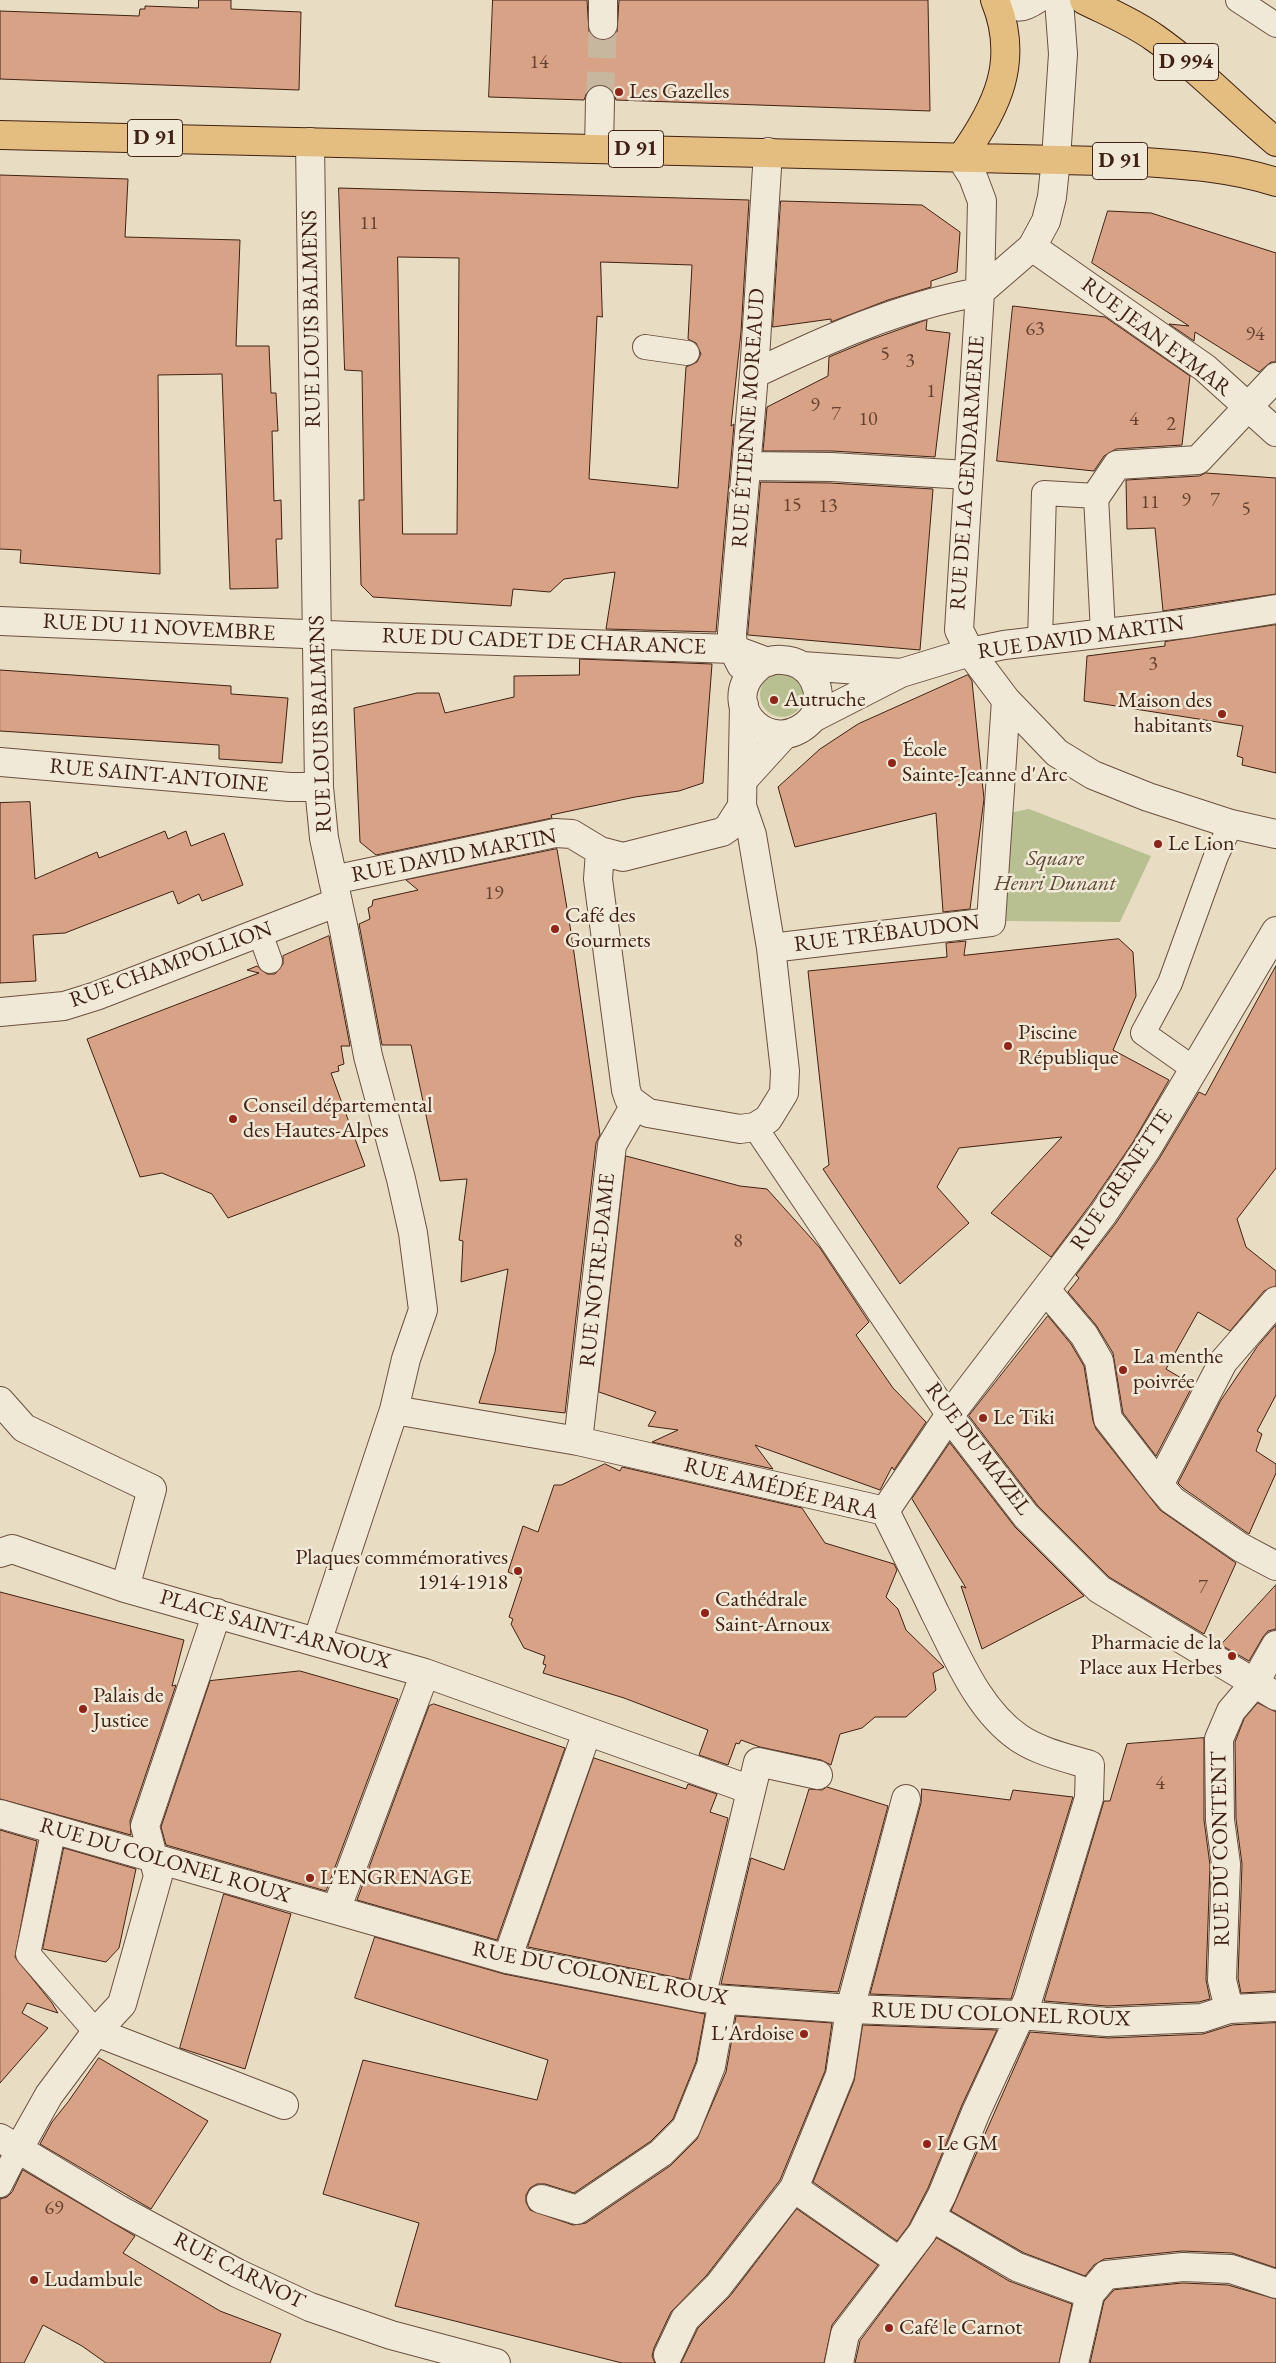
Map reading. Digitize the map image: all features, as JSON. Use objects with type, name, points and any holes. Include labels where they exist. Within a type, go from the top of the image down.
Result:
[{"type":"main road","points":[[961,158],[983,128],[1005,73],[1005,41],[1002,16],[995,0]]},
{"type":"main road","name":"D 994","points":[[1084,0],[1123,18],[1154,37],[1179,56],[1276,142]]},
{"type":"main road","name":"D 91","points":[[0,134],[1056,159],[1193,165],[1249,173],[1276,182]]},
{"type":"street","points":[[749,362],[804,350],[897,312],[980,292],[1032,248],[1046,221],[1052,198],[1063,54],[1059,0]]},
{"type":"street","points":[[599,148],[600,100]]},
{"type":"street","name":"RUE LOUIS BALMENS","points":[[310,142],[319,787],[324,838],[368,1056],[401,1179],[413,1233],[424,1310],[406,1359],[394,1410],[317,1642]]},
{"type":"street","name":"RUE ÉTIENNE MOREAUD","points":[[746,692],[733,649],[732,633],[747,466],[749,362],[768,152]]},
{"type":"street","name":"RUE DE LA GENDARMERIE","points":[[961,158],[973,177],[982,201],[980,292],[959,630],[970,652],[1006,700],[1056,753],[1093,775],[1148,798],[1231,824],[1276,834]]},
{"type":"street","name":"RUE JEAN EYMAR","points":[[1032,248],[1205,368],[1276,432]]},
{"type":"street","points":[[1096,496],[1117,465],[1198,460],[1276,377]]},
{"type":"street","points":[[747,466],[831,467],[968,475]]},
{"type":"street","name":"RUE DAVID MARTIN","points":[[744,780],[784,736],[795,733],[805,727],[813,718],[901,673],[970,652],[1040,641],[1191,623],[1276,609]]},
{"type":"street","name":"RUE DU 11 NOVEMBRE","points":[[0,621],[317,634]]},
{"type":"street","name":"RUE DU CADET DE CHARANCE","points":[[317,634],[733,649],[768,662]]},
{"type":"street","points":[[600,851],[598,879],[626,1090],[629,1099],[635,1105],[655,1115],[740,1129],[754,1127],[768,1119],[784,1094],[785,1071],[771,948],[752,835],[742,806],[746,692],[759,666],[768,662],[786,660],[803,666],[901,673]]},
{"type":"street","points":[[803,666],[815,681],[818,690],[818,710],[813,718]]},
{"type":"street","points":[[746,692],[747,715],[763,731],[773,735],[784,736]]},
{"type":"street","name":"RUE TRÉBAUDON","points":[[771,948],[991,922],[1006,700]]},
{"type":"street","name":"RUE SAINT-ANTOINE","points":[[0,762],[280,786],[319,787]]},
{"type":"street","name":"RUE DAVID MARTIN","points":[[335,891],[555,833],[572,834],[600,851],[623,857],[714,835],[728,828],[742,806]]},
{"type":"street","name":"RUE CHAMPOLLION","points":[[0,1012],[64,1006],[96,996],[260,933],[335,891]]},
{"type":"street","name":"RUE GRENETTE","points":[[885,1511],[949,1416],[1046,1290],[1146,1150],[1276,931]]},
{"type":"street","name":"RUE NOTRE-DAME","points":[[578,1441],[612,1145],[635,1105]]},
{"type":"street","points":[[1046,1290],[1084,1335],[1099,1361],[1108,1419],[1159,1485],[1172,1500],[1240,1548],[1276,1566]]},
{"type":"street","points":[[1159,1485],[1223,1362],[1276,1301]]},
{"type":"street","points":[[0,1401],[24,1428],[152,1489],[125,1588]]},
{"type":"street","points":[[394,1410],[578,1441]]},
{"type":"street","name":"RUE DU MAZEL","points":[[949,1416],[1026,1516],[1098,1590],[1265,1690]]},
{"type":"street","name":"RUE AMÉDÉE PARA","points":[[578,1441],[885,1511],[958,1658],[988,1707],[1000,1722],[1020,1738],[1044,1750],[1090,1765],[1089,1798],[1028,1999],[1019,2015]]},
{"type":"street","name":"PLACE SAINT-ARNOUX","points":[[0,1553],[12,1549],[125,1588],[425,1673],[751,1790]]},
{"type":"street","points":[[9,2144],[49,2095],[96,2032],[122,2004],[158,1876],[145,1826],[217,1613]]},
{"type":"street","name":"RUE DU CONTENT","points":[[1229,2009],[1222,1980],[1226,1864],[1220,1820],[1219,1739],[1231,1711],[1265,1690],[1276,1645]]},
{"type":"street","points":[[336,1910],[425,1673]]},
{"type":"street","points":[[507,1959],[587,1732]]},
{"type":"street","points":[[541,2199],[578,2210],[661,2153],[686,2128],[711,2066],[712,1999],[751,1790],[758,1762],[818,1775]]},
{"type":"street","points":[[668,2356],[685,2319],[718,2286],[794,2188],[840,2075],[850,2009],[906,1799]]},
{"type":"street","name":"RUE DU COLONEL ROUX","points":[[0,1814],[507,1959],[712,1999],[850,2009],[1019,2015],[1106,2022],[1202,2018],[1229,2009],[1276,2007]]},
{"type":"street","points":[[839,2363],[845,2334],[922,2233],[942,2195],[1019,2015]]},
{"type":"street","points":[[96,2032],[284,2105]]},
{"type":"street","name":"RUE CARNOT","points":[[9,2144],[120,2210],[229,2268],[310,2307],[391,2335],[496,2363]]},
{"type":"street","points":[[794,2188],[900,2262]]},
{"type":"street","points":[[931,2216],[1017,2268],[1090,2294]]},
{"type":"street","points":[[1074,2363],[1090,2294],[1106,2275],[1184,2267],[1231,2269],[1276,2284]]},
{"type":"lane","points":[[1000,0],[1010,8],[1023,9],[1039,0]]},
{"type":"lane","points":[[1238,0],[1276,25]]},
{"type":"lane","points":[[645,347],[686,353]]},
{"type":"lane","points":[[1040,641],[1044,493],[1096,496],[1103,633]]},
{"type":"lane","points":[[1194,1068],[1143,1032],[1170,983],[1216,856],[1231,824]]},
{"type":"lane","points":[[260,933],[270,961]]},
{"type":"lane","name":"RUE DU MAZEL","points":[[754,1127],[949,1416]]},
{"type":"lane","points":[[54,1828],[28,1954],[96,2032]]},
{"type":"lane","points":[[0,2185],[9,2144]]},
{"type":"green space","points":[[786,673],[798,679],[803,687],[803,703],[798,711],[790,716],[778,717],[766,711],[761,703],[760,691],[766,679],[774,674]]},
{"type":"green space","name":"Square Henri Dunant","points":[[1029,809],[1151,856],[1120,922],[998,921],[1009,813]]},
{"type":"building","points":[[199,0],[231,0],[231,9],[301,12],[299,90],[0,79],[0,11],[139,16],[140,9],[145,9],[145,6],[198,8]]},
{"type":"building","points":[[493,0],[587,0],[589,32],[595,38],[603,41],[610,39],[617,32],[619,0],[928,0],[930,111],[616,100],[613,92],[601,84],[593,86],[587,92],[584,100],[489,97]]},
{"type":"building","points":[[0,175],[128,179],[125,237],[240,240],[236,346],[269,346],[271,393],[276,393],[278,431],[272,431],[274,501],[281,500],[282,539],[276,539],[278,588],[230,589],[222,374],[158,375],[160,574],[20,563],[21,550],[0,549]]},
{"type":"building","points":[[339,188],[749,200],[741,332],[731,426],[734,424],[716,632],[606,629],[615,572],[564,579],[550,592],[513,589],[511,606],[373,597],[361,585],[359,500],[364,500],[362,371],[345,370]],"holes":[[[398,257],[459,258],[457,534],[403,534]],[[601,262],[692,265],[688,339],[696,343],[701,354],[697,362],[686,367],[678,488],[589,479],[597,316],[602,317]]]},
{"type":"building","points":[[781,201],[922,205],[960,232],[957,272],[931,281],[931,287],[888,300],[831,322],[831,319],[773,327]]},
{"type":"building","points":[[1108,211],[1151,213],[1276,253],[1276,362],[1271,362],[1259,372],[1195,332],[1194,341],[1169,324],[1189,326],[1092,263]]},
{"type":"building","points":[[1013,306],[1105,317],[1190,376],[1182,445],[1116,449],[1104,456],[1094,471],[997,461]]},
{"type":"building","points":[[927,320],[926,330],[950,333],[935,457],[832,451],[763,451],[767,407],[828,376],[829,357]]},
{"type":"building","points":[[1206,473],[1276,478],[1276,594],[1163,611],[1155,528],[1127,529],[1126,480],[1199,476]]},
{"type":"building","points":[[761,482],[830,483],[933,489],[920,650],[748,635]]},
{"type":"building","name":"Maison des habitants","points":[[1276,625],[1276,773],[1242,765],[1243,758],[1237,756],[1243,726],[1084,701],[1087,656],[1165,646],[1165,642]]},
{"type":"building","points":[[580,659],[712,664],[703,783],[679,791],[635,797],[551,815],[552,818],[376,855],[360,842],[354,708],[417,693],[439,693],[445,713],[514,697],[514,676],[579,675]]},
{"type":"building","points":[[0,670],[231,686],[231,694],[288,698],[282,763],[219,759],[219,745],[0,731]]},
{"type":"building","name":"École Sainte-Jeanne d'Arc","points":[[968,675],[972,681],[984,799],[970,909],[943,912],[936,813],[795,847],[778,787],[820,749],[858,724]]},
{"type":"building","points":[[30,802],[35,879],[97,852],[99,858],[165,831],[168,839],[186,831],[191,846],[224,833],[243,885],[202,901],[199,894],[178,904],[173,891],[65,933],[33,935],[36,981],[0,983],[0,803]]},
{"type":"building","points":[[557,849],[571,932],[600,1135],[596,1143],[565,1413],[479,1403],[495,1352],[508,1269],[461,1282],[463,1241],[459,1240],[467,1179],[440,1181],[411,1045],[382,1045],[359,924],[370,919],[368,908],[372,906],[373,900],[418,890],[406,880]]},
{"type":"building","name":"Conseil départemental des Hautes-Alpes","points":[[329,936],[350,1046],[341,1046],[344,1064],[338,1066],[339,1071],[331,1073],[365,1166],[228,1218],[212,1194],[162,1173],[140,1177],[87,1039],[259,973],[247,970],[257,966],[267,974],[275,974],[283,964],[283,956]]},
{"type":"building","points":[[1119,939],[1133,952],[1136,996],[1113,1050],[1169,1080],[1133,1142],[1090,1205],[1051,1257],[991,1213],[1062,1137],[959,1148],[937,1187],[969,1223],[900,1284],[823,1169],[829,1165],[808,971],[947,957],[946,943],[966,941],[964,955]]},
{"type":"building","points":[[1276,966],[1276,1168],[1237,1219],[1246,1247],[1276,1271],[1276,1286],[1264,1291],[1230,1331],[1198,1312],[1166,1369],[1193,1385],[1156,1456],[1123,1413],[1113,1353],[1096,1325],[1068,1292],[1079,1278],[1076,1275],[1116,1223],[1159,1159],[1199,1092],[1205,1095]]},
{"type":"building","points":[[626,1156],[740,1186],[767,1189],[820,1248],[869,1322],[856,1335],[893,1388],[926,1422],[894,1470],[892,1467],[880,1490],[755,1445],[773,1469],[652,1442],[678,1430],[648,1426],[656,1412],[599,1392]]},
{"type":"building","points":[[1048,1316],[1071,1344],[1084,1366],[1096,1429],[1160,1510],[1236,1563],[1204,1634],[1109,1577],[1038,1506],[969,1416]]},
{"type":"building","points":[[1276,1325],[1276,1395],[1257,1431],[1262,1434],[1256,1451],[1276,1464],[1276,1473],[1249,1534],[1178,1483],[1221,1400],[1257,1347]]},
{"type":"building","points":[[950,1443],[1015,1527],[1084,1596],[982,1649],[961,1586],[966,1588],[912,1499]]},
{"type":"building","name":"Cathédrale Saint-Arnoux","points":[[605,1464],[620,1471],[622,1467],[802,1508],[825,1543],[894,1564],[897,1570],[886,1597],[898,1609],[906,1630],[944,1667],[933,1673],[936,1690],[906,1717],[875,1717],[862,1728],[840,1734],[831,1765],[821,1760],[760,1747],[741,1740],[739,1744],[736,1743],[728,1765],[699,1755],[708,1730],[624,1698],[543,1673],[546,1665],[543,1664],[545,1656],[524,1648],[511,1624],[513,1619],[509,1617],[522,1578],[508,1572],[523,1526],[538,1532],[554,1485],[561,1485]]},
{"type":"building","points":[[1276,1585],[1276,1629],[1268,1631],[1249,1661],[1221,1645]]},
{"type":"building","name":"Palais de Justice","points":[[0,1592],[184,1640],[172,1686],[176,1685],[130,1821],[131,1835],[0,1799]]},
{"type":"building","points":[[300,1671],[398,1699],[326,1891],[166,1845],[161,1827],[210,1681]]},
{"type":"building","points":[[1258,1703],[1276,1712],[1276,1991],[1241,1993],[1238,1978],[1242,1864],[1236,1819],[1235,1742],[1244,1719]]},
{"type":"building","points":[[434,1704],[565,1748],[497,1940],[357,1900],[429,1706]]},
{"type":"building","points":[[1204,1738],[1204,1820],[1210,1865],[1206,1980],[1210,1999],[1199,2002],[1107,2006],[1044,2001],[1104,1801],[1110,1801],[1127,1744]]},
{"type":"building","points":[[594,1758],[686,1789],[688,1784],[717,1794],[710,1812],[728,1818],[689,1980],[528,1947]]},
{"type":"building","points":[[827,1787],[888,1806],[838,1992],[721,1984],[751,1858],[784,1870],[809,1789],[822,1790]]},
{"type":"building","points":[[922,1789],[1010,1800],[1013,1790],[1073,1797],[1011,1999],[870,1994],[921,1803]]},
{"type":"building","points":[[0,1830],[37,1841],[15,1957],[58,2013],[27,2003],[22,2013],[48,2028],[0,2083]]},
{"type":"building","points":[[64,1848],[136,1869],[119,1948],[106,1962],[43,1949]]},
{"type":"building","points":[[224,1894],[291,1914],[245,2069],[180,2048]]},
{"type":"building","points":[[375,1937],[504,1974],[705,2014],[696,2062],[673,2119],[651,2141],[574,2193],[545,2184],[537,2184],[530,2188],[526,2195],[526,2202],[530,2210],[573,2225],[586,2223],[670,2166],[697,2139],[726,2072],[736,2016],[832,2023],[825,2071],[780,2180],[706,2276],[671,2312],[654,2348],[652,2356],[655,2363],[622,2363],[395,2306],[419,2223],[323,2194],[363,2060],[537,2100],[548,2060],[355,1998]]},
{"type":"building","points":[[1276,2023],[1276,2268],[1232,2253],[1182,2251],[1104,2259],[1094,2265],[1085,2276],[1024,2253],[951,2211],[1030,2032],[1108,2038],[1203,2034],[1232,2025]]},
{"type":"building","points":[[863,2025],[997,2030],[962,2105],[928,2188],[909,2225],[897,2241],[813,2182],[854,2081]]},
{"type":"building","points":[[99,2058],[208,2121],[151,2209],[40,2144],[52,2122]]},
{"type":"building","points":[[23,2170],[135,2236],[123,2253],[220,2311],[281,2334],[270,2363],[106,2363],[82,2346],[43,2325],[24,2363],[0,2363],[0,2199],[7,2197],[12,2192]]},
{"type":"building","points":[[797,2209],[878,2265],[832,2325],[824,2363],[681,2363],[698,2328],[730,2296]]},
{"type":"building","points":[[937,2238],[1009,2281],[1072,2304],[1059,2363],[855,2363],[860,2341]]},
{"type":"building","points":[[1183,2283],[1228,2285],[1276,2299],[1276,2363],[1090,2363],[1104,2301],[1114,2290]]},
{"type":"tunnel","points":[[600,100],[603,25]]},
{"type":"place","name":"Les Gazelles","points":[[619,92]]},
{"type":"place","name":"Autruche","points":[[774,700]]},
{"type":"place","name":"Maison des habitants","points":[[1222,714]]},
{"type":"place","name":"École Sainte-Jeanne d'Arc","points":[[892,763]]},
{"type":"place","name":"Le Lion","points":[[1158,844]]},
{"type":"place","name":"Café des Gourmets","points":[[555,929]]},
{"type":"place","name":"Piscine République","points":[[1008,1046]]},
{"type":"place","name":"Conseil départemental des Hautes-Alpes","points":[[233,1119]]},
{"type":"place","name":"La menthe poivrée","points":[[1123,1370]]},
{"type":"place","name":"Le Tiki","points":[[983,1418]]},
{"type":"place","name":"Plaques commémoratives 1914-1918","points":[[518,1571]]},
{"type":"place","name":"Cathédrale Saint-Arnoux","points":[[705,1613]]},
{"type":"place","name":"Pharmacie de la Place aux Herbes","points":[[1232,1656]]},
{"type":"place","name":"Palais de Justice","points":[[83,1709]]},
{"type":"place","name":"L'ENGRENAGE","points":[[310,1878]]},
{"type":"place","name":"L'Ardoise","points":[[804,2034]]},
{"type":"place","name":"Le GM","points":[[927,2144]]},
{"type":"place","name":"Ludambule","points":[[34,2280]]},
{"type":"place","name":"Café le Carnot","points":[[889,2328]]}]
